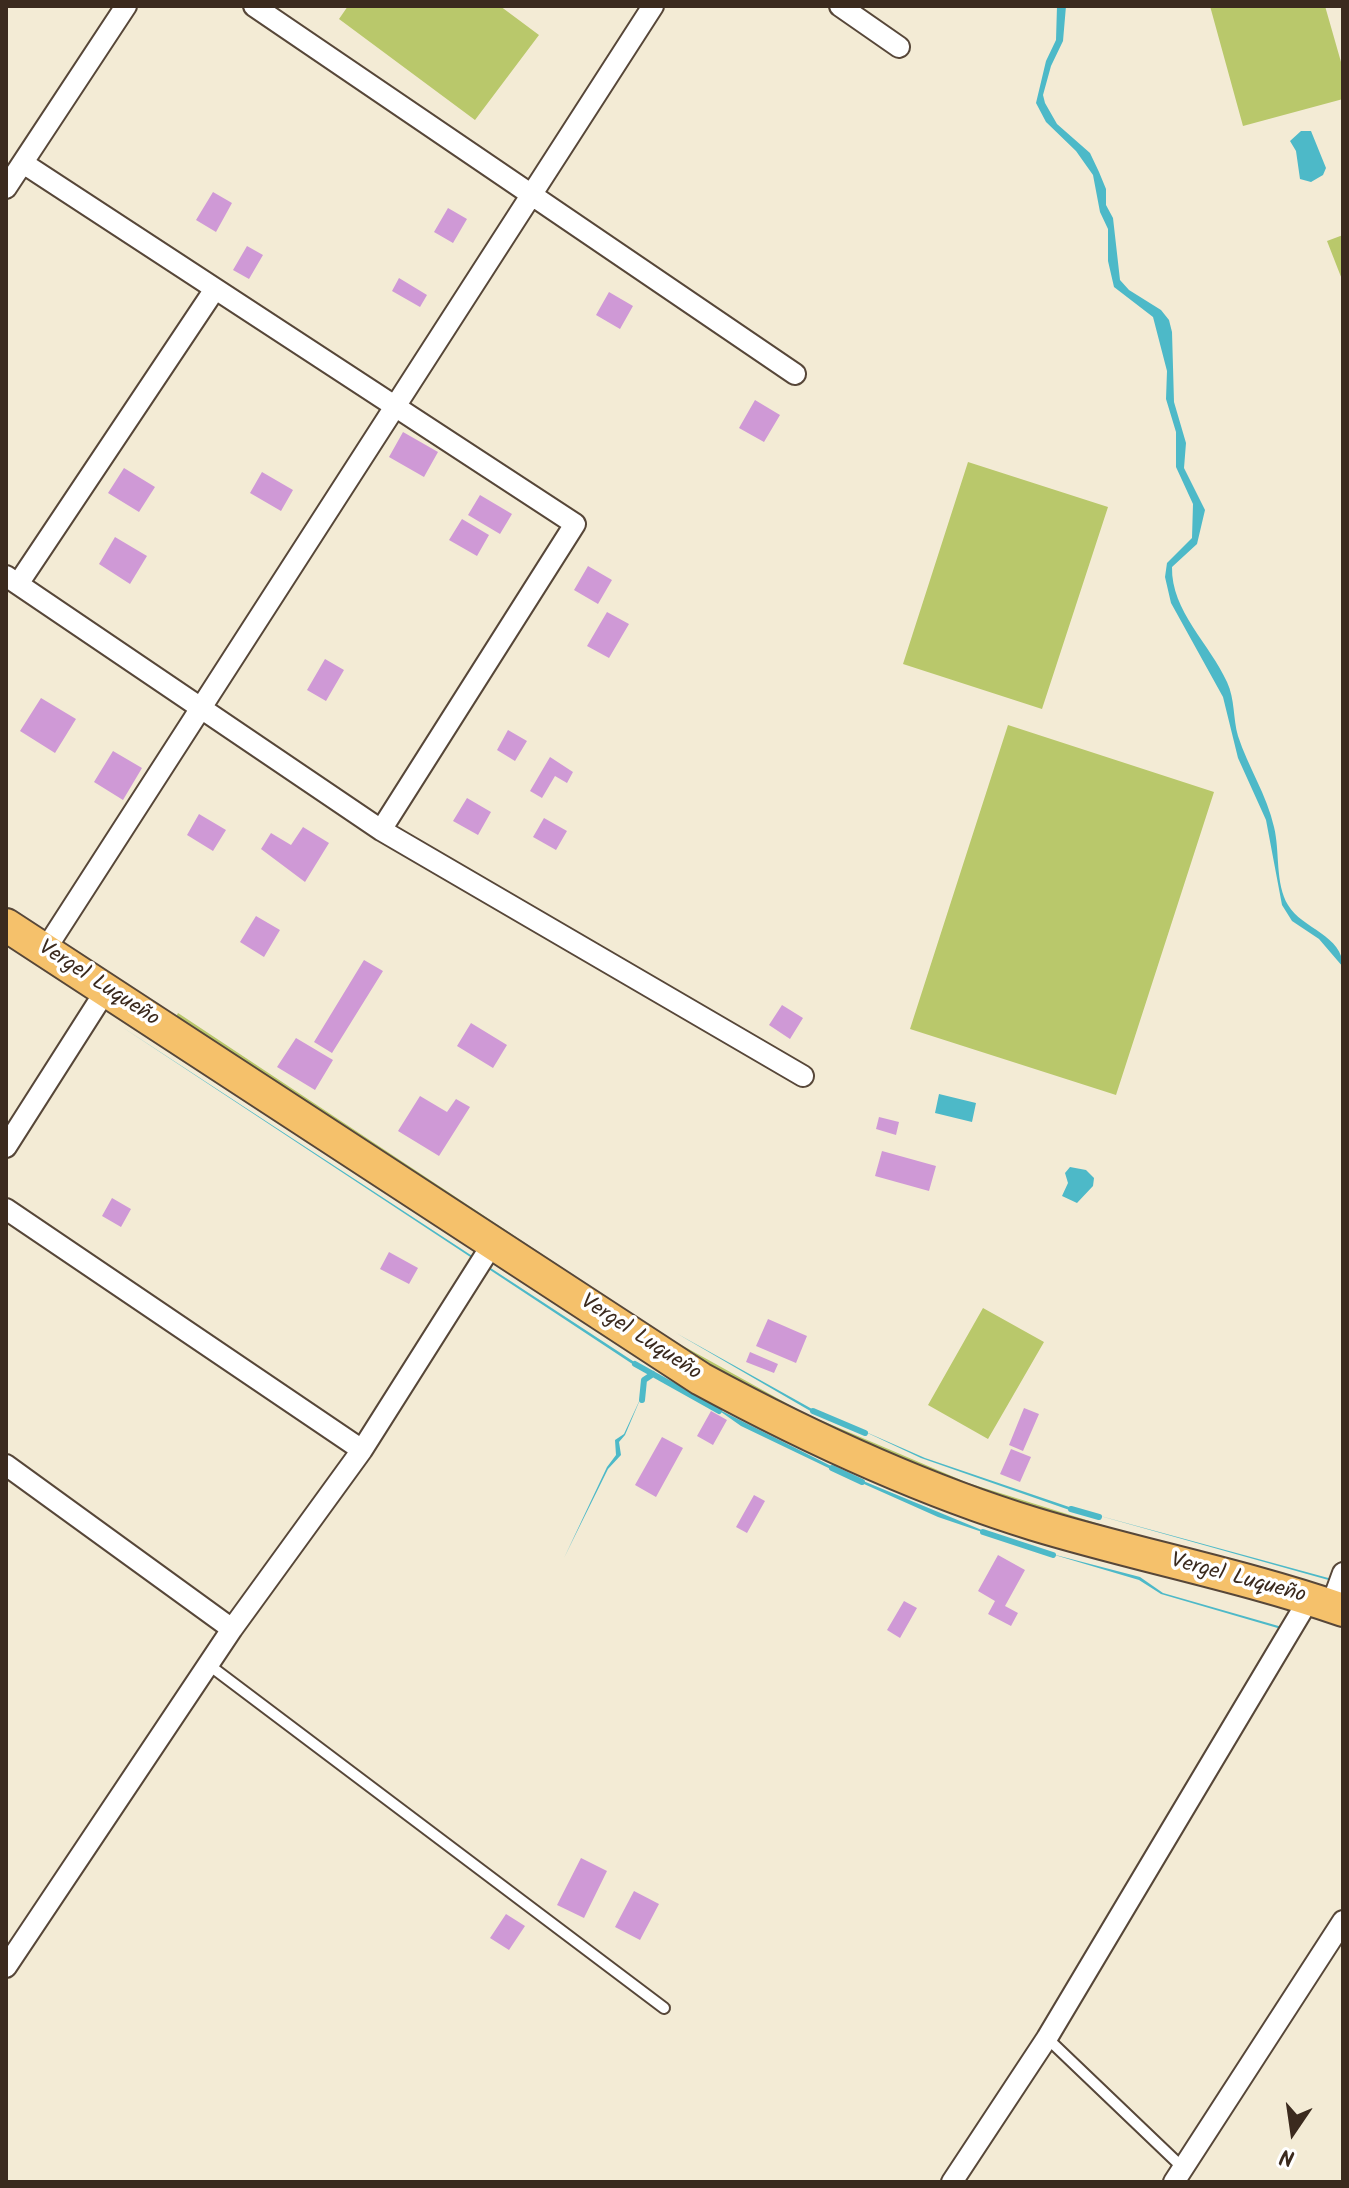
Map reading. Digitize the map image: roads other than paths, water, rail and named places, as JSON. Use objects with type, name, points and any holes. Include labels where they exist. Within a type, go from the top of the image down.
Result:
[{"type":"main road","name":"Vergel Luqueño","points":[[6,925],[106,990],[485,1256],[701,1379],[831,1447],[1030,1523],[1328,1605]]},
{"type":"street","points":[[6,188],[126,6]]},
{"type":"street","points":[[254,6],[795,374]]},
{"type":"street","points":[[45,950],[397,408],[653,6]]},
{"type":"street","points":[[840,6],[899,47]]},
{"type":"street","points":[[23,163],[575,524],[381,830]]},
{"type":"street","points":[[215,289],[12,580],[381,830],[803,1076]]},
{"type":"street","points":[[6,1147],[106,990]]},
{"type":"street","points":[[6,1209],[362,1450]]},
{"type":"street","points":[[6,1967],[232,1629],[362,1450],[485,1256]]},
{"type":"street","points":[[6,1465],[232,1629]]},
{"type":"street","points":[[952,2182],[1328,1605],[1343,1573]]},
{"type":"street","points":[[1178,2175],[1343,1921]]},
{"type":"lane","points":[[209,1665],[664,2008]]},
{"type":"lane","points":[[1047,2038],[1178,2175]]},
{"type":"water","points":[[1057,6],[1066,6],[1063,41],[1051,66],[1043,95],[1045,103],[1057,124],[1090,153],[1099,172],[1106,189],[1106,205],[1113,218],[1120,280],[1129,290],[1161,310],[1169,320],[1172,332],[1174,402],[1186,443],[1184,468],[1205,510],[1197,544],[1172,567],[1173,583],[1184,613],[1230,689],[1238,736],[1274,827],[1284,897],[1294,913],[1336,947],[1343,967],[1319,939],[1292,921],[1282,905],[1266,820],[1238,758],[1223,697],[1171,603],[1165,577],[1167,563],[1192,538],[1193,504],[1176,467],[1176,432],[1166,399],[1167,371],[1153,317],[1114,287],[1108,261],[1108,229],[1100,212],[1093,175],[1076,151],[1046,122],[1036,103],[1046,61],[1056,40]]},
{"type":"water","points":[[1301,131],[1311,131],[1326,168],[1323,175],[1311,182],[1300,179],[1296,151],[1290,141]]},
{"type":"water","points":[[119,1025],[642,1367],[640,1369]]},
{"type":"water","points":[[939,1094],[976,1103],[972,1122],[935,1113]]},
{"type":"water","points":[[1070,1167],[1086,1170],[1094,1178],[1093,1186],[1077,1203],[1062,1196],[1068,1183],[1065,1173]]},
{"type":"water","points":[[676,1333],[821,1414],[819,1416]]},
{"type":"water","points":[[642,1395],[625,1435],[619,1442],[621,1455],[608,1469],[564,1558],[607,1467],[616,1455],[615,1440],[624,1434]]},
{"type":"water","points":[[714,1407],[841,1471],[839,1473],[741,1426]]},
{"type":"water","points":[[859,1429],[925,1458],[1078,1510],[1078,1513],[921,1458]]},
{"type":"water","points":[[856,1478],[989,1533],[938,1517]]},
{"type":"water","points":[[1093,1514],[1332,1579],[1332,1581]]},
{"type":"water","points":[[1048,1553],[1140,1577],[1163,1593],[1282,1627],[1161,1594],[1139,1580]]},
{"type":"waterway","points":[[635,1364],[719,1411]]},
{"type":"waterway","points":[[642,1400],[644,1380],[653,1374]]},
{"type":"waterway","points":[[813,1411],[865,1433]]},
{"type":"waterway","points":[[832,1468],[862,1482]]},
{"type":"waterway","points":[[1071,1509],[1099,1517]]},
{"type":"waterway","points":[[983,1532],[1053,1555]]}]
